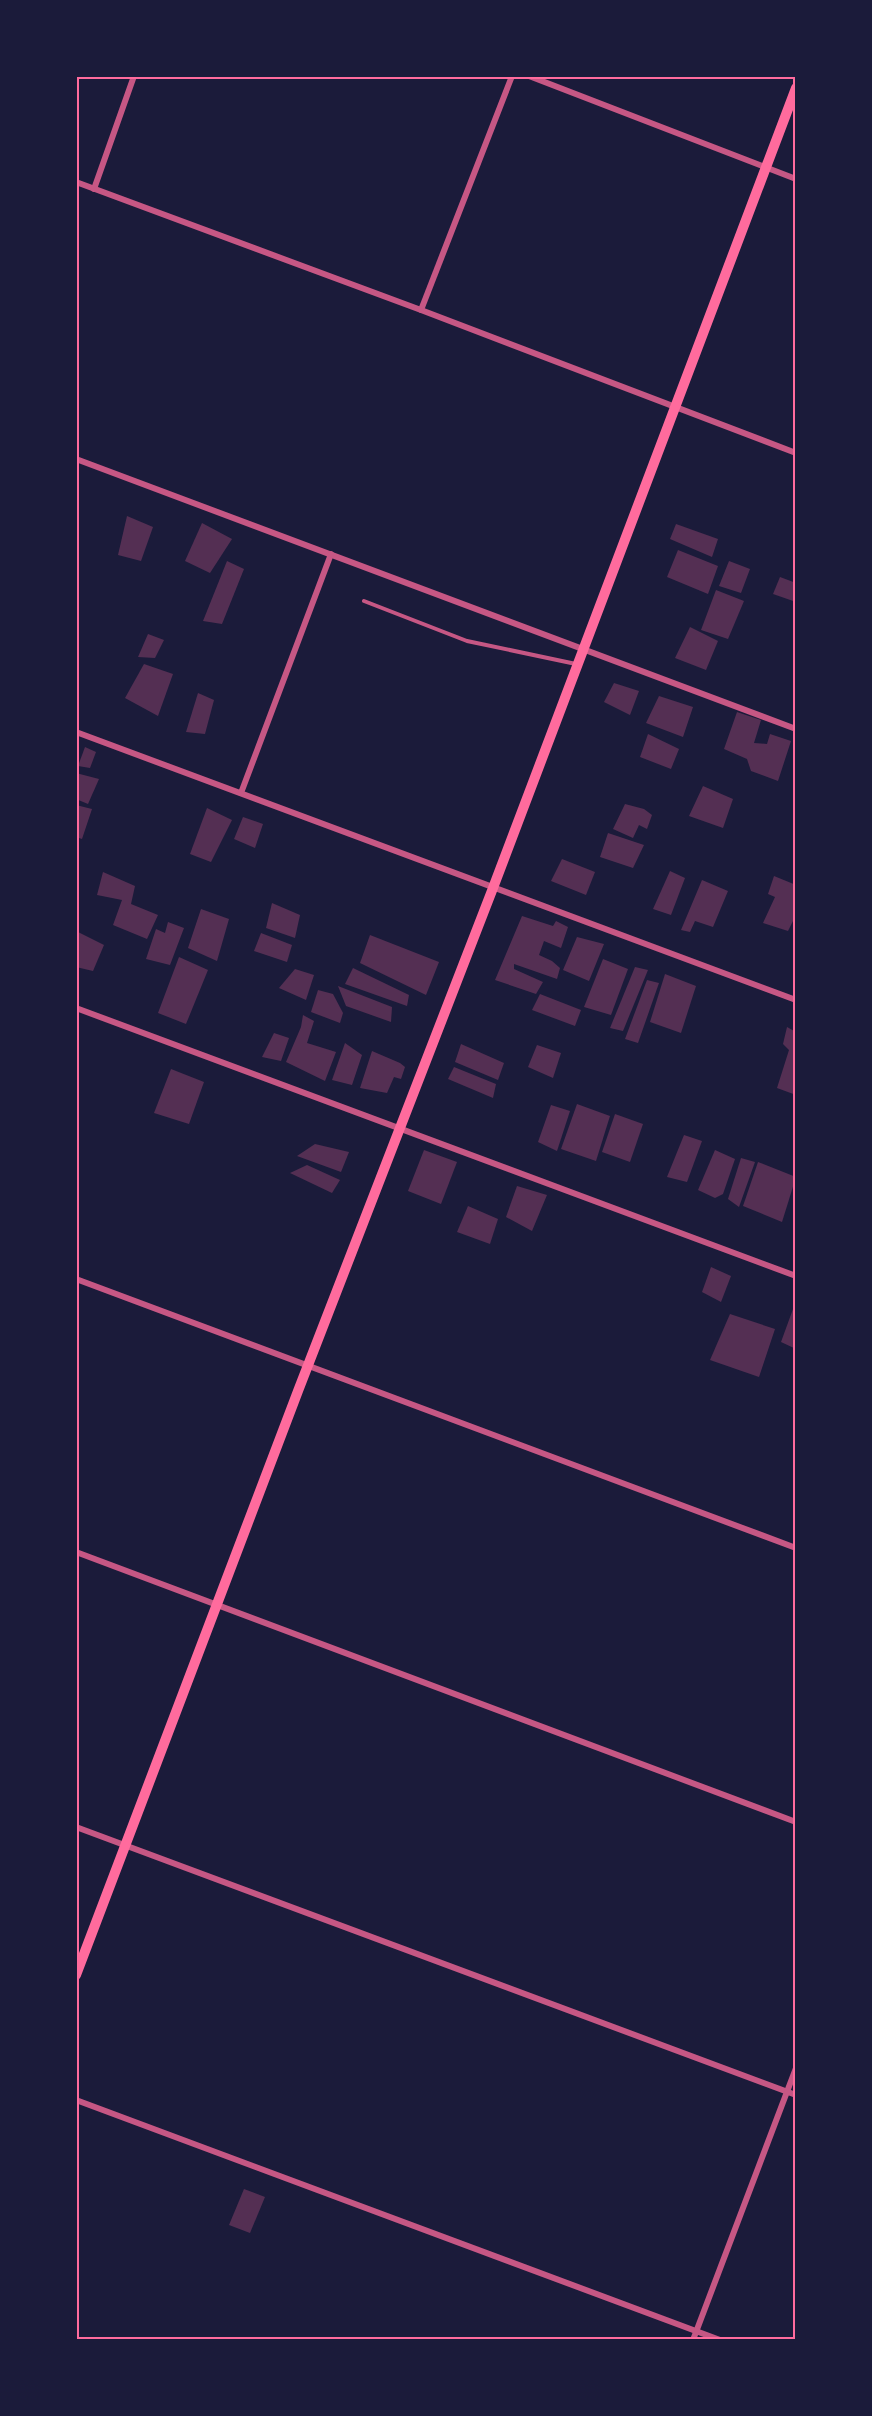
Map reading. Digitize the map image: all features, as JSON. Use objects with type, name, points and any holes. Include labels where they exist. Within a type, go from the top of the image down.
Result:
[{"type":"main road","points":[[76,1975],[127,1846],[398,1128],[494,888],[582,649],[676,407],[795,88]]},
{"type":"street","points":[[94,189],[134,76]]},
{"type":"street","points":[[421,310],[512,76]]},
{"type":"street","points":[[529,76],[795,180]]},
{"type":"street","points":[[76,183],[421,310],[795,453]]},
{"type":"street","points":[[76,459],[795,729]]},
{"type":"street","points":[[241,793],[331,554]]},
{"type":"street","points":[[76,732],[795,1000]]},
{"type":"street","points":[[76,1008],[795,1276]]},
{"type":"street","points":[[76,1279],[795,1548]]},
{"type":"street","points":[[76,1552],[795,1822]]},
{"type":"street","points":[[76,1827],[795,2096]]},
{"type":"street","points":[[693,2340],[795,2068]]},
{"type":"street","points":[[76,2100],[720,2340]]},
{"type":"lane","points":[[364,601],[467,641],[577,664]]},
{"type":"building","points":[[127,516],[153,527],[141,561],[118,555]]},
{"type":"building","points":[[202,523],[232,539],[210,573],[185,561]]},
{"type":"building","points":[[676,524],[718,539],[712,557],[670,539]]},
{"type":"building","points":[[678,550],[718,566],[708,594],[667,577]]},
{"type":"building","points":[[227,561],[244,569],[222,624],[203,621]]},
{"type":"building","points":[[729,561],[750,569],[741,593],[719,586]]},
{"type":"building","points":[[780,577],[796,583],[796,602],[773,594]]},
{"type":"building","points":[[716,590],[744,601],[728,639],[701,630]]},
{"type":"building","points":[[690,627],[718,641],[706,670],[675,658]]},
{"type":"building","points":[[148,634],[164,640],[155,658],[138,657]]},
{"type":"building","points":[[144,664],[173,674],[158,716],[125,698]]},
{"type":"building","points":[[614,683],[639,691],[630,715],[604,702]]},
{"type":"building","points":[[198,693],[214,700],[205,734],[186,732]]},
{"type":"building","points":[[659,696],[693,707],[683,737],[646,723]]},
{"type":"building","points":[[737,712],[761,720],[754,743],[767,744],[770,734],[791,741],[778,781],[751,771],[747,759],[724,749]]},
{"type":"building","points":[[648,734],[679,749],[671,769],[640,757]]},
{"type":"building","points":[[85,747],[96,752],[90,768],[78,766]]},
{"type":"building","points":[[76,773],[99,779],[88,804],[76,799]]},
{"type":"building","points":[[703,786],[733,799],[723,828],[689,816]]},
{"type":"building","points":[[625,804],[644,809],[652,815],[647,829],[639,825],[633,838],[613,829]]},
{"type":"building","points":[[76,805],[92,809],[82,839],[76,837]]},
{"type":"building","points":[[207,808],[232,820],[211,862],[190,854]]},
{"type":"building","points":[[243,817],[263,824],[255,848],[234,839]]},
{"type":"building","points":[[608,833],[644,845],[633,868],[600,857]]},
{"type":"building","points":[[562,859],[595,872],[586,895],[551,881]]},
{"type":"building","points":[[670,871],[685,878],[671,915],[653,909]]},
{"type":"building","points":[[103,872],[135,886],[131,904],[158,915],[147,939],[113,925],[122,900],[97,895]]},
{"type":"building","points":[[774,876],[796,885],[796,915],[788,931],[763,923],[775,897],[768,894]]},
{"type":"building","points":[[702,880],[728,891],[713,927],[695,921],[690,932],[681,930]]},
{"type":"building","points":[[272,903],[300,915],[295,938],[266,928]]},
{"type":"building","points":[[201,909],[229,919],[217,961],[188,948]]},
{"type":"building","points":[[522,916],[553,926],[556,921],[568,927],[561,948],[544,941],[539,955],[560,968],[557,979],[514,964],[514,969],[543,982],[536,994],[495,980]]},
{"type":"building","points":[[168,922],[184,928],[170,965],[146,959],[156,929],[165,933]]},
{"type":"building","points":[[78,932],[104,945],[93,971],[76,967]]},
{"type":"building","points":[[261,933],[292,945],[287,962],[254,951]]},
{"type":"building","points":[[370,935],[439,962],[426,995],[360,963]]},
{"type":"building","points":[[577,937],[604,944],[589,981],[563,970]]},
{"type":"building","points":[[179,957],[208,970],[186,1024],[158,1013]]},
{"type":"building","points":[[603,959],[628,969],[611,1015],[584,1007]]},
{"type":"building","points":[[635,967],[648,970],[623,1031],[610,1028]]},
{"type":"building","points":[[353,968],[409,995],[407,1006],[345,984]]},
{"type":"building","points":[[295,969],[314,975],[306,1000],[279,988]]},
{"type":"building","points":[[665,974],[696,986],[681,1033],[650,1022]]},
{"type":"building","points":[[647,980],[659,983],[638,1043],[625,1039]]},
{"type":"building","points":[[338,986],[392,1007],[391,1022],[346,1006]]},
{"type":"building","points":[[318,990],[333,994],[343,1013],[340,1023],[311,1012]]},
{"type":"building","points":[[540,994],[581,1010],[575,1026],[532,1010]]},
{"type":"building","points":[[303,1015],[314,1021],[307,1043],[336,1052],[325,1081],[286,1062],[301,1027]]},
{"type":"building","points":[[787,1027],[796,1032],[796,1095],[777,1088],[789,1050],[783,1044]]},
{"type":"building","points":[[274,1033],[289,1038],[281,1061],[262,1057]]},
{"type":"building","points":[[345,1043],[362,1055],[352,1085],[332,1080]]},
{"type":"building","points":[[461,1044],[504,1063],[498,1080],[455,1062]]},
{"type":"building","points":[[537,1045],[561,1053],[553,1078],[528,1067]]},
{"type":"building","points":[[372,1051],[405,1067],[401,1079],[394,1077],[387,1093],[360,1088]]},
{"type":"building","points":[[454,1067],[496,1084],[493,1098],[448,1079]]},
{"type":"building","points":[[171,1069],[204,1082],[189,1124],[154,1113]]},
{"type":"building","points":[[577,1104],[610,1116],[596,1161],[561,1149]]},
{"type":"building","points":[[551,1105],[570,1111],[557,1151],[538,1142]]},
{"type":"building","points":[[615,1114],[643,1124],[630,1162],[602,1152]]},
{"type":"building","points":[[684,1135],[702,1141],[687,1182],[667,1177]]},
{"type":"building","points":[[315,1144],[349,1152],[341,1172],[297,1156]]},
{"type":"building","points":[[424,1150],[457,1162],[441,1204],[408,1191]]},
{"type":"building","points":[[715,1150],[735,1159],[723,1194],[715,1198],[698,1190]]},
{"type":"building","points":[[741,1158],[755,1162],[739,1207],[728,1199]]},
{"type":"building","points":[[758,1162],[796,1177],[782,1222],[743,1206]]},
{"type":"building","points":[[307,1165],[340,1180],[332,1193],[290,1173]]},
{"type":"building","points":[[517,1186],[547,1195],[532,1231],[506,1217]]},
{"type":"building","points":[[468,1206],[498,1219],[490,1244],[457,1232]]},
{"type":"building","points":[[711,1267],[731,1276],[721,1302],[702,1292]]},
{"type":"building","points":[[793,1309],[796,1310],[796,1349],[781,1342]]},
{"type":"building","points":[[730,1314],[775,1329],[759,1377],[710,1360]]},
{"type":"building","points":[[244,2189],[265,2197],[250,2233],[229,2225]]}]
